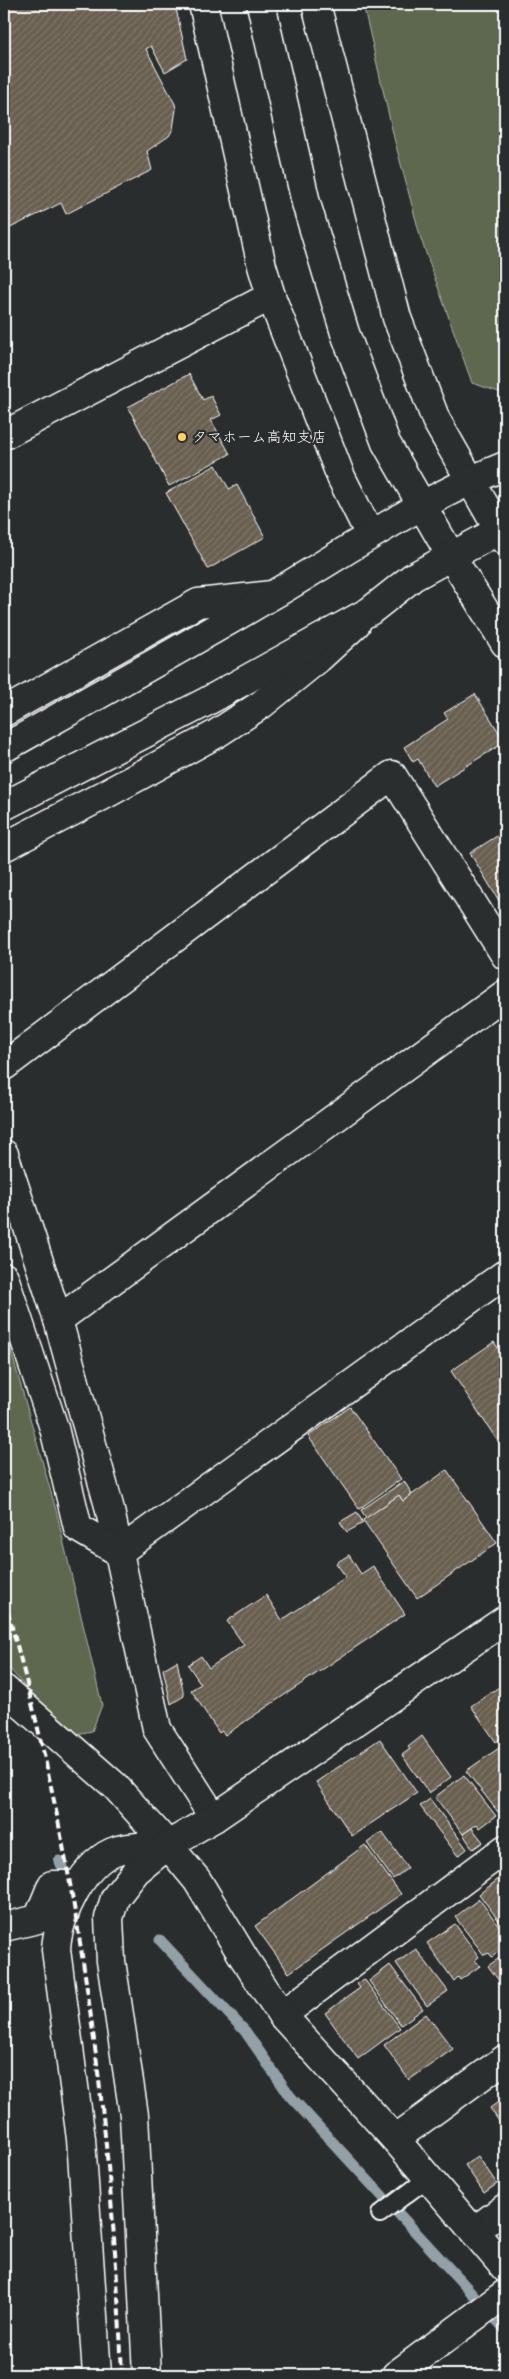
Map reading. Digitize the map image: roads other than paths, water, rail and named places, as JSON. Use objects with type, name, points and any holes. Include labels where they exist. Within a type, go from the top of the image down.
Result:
[{"type":"street","points":[[203,4],[262,266],[271,296],[341,477],[370,534]]},
{"type":"street","points":[[261,4],[306,203],[345,333],[386,444],[451,556],[505,643]]},
{"type":"street","points":[[4,847],[216,734],[254,709],[319,658],[370,611],[413,577],[451,556],[503,533],[436,420],[397,318],[316,4]]},
{"type":"street","points":[[4,435],[271,296]]},
{"type":"street","points":[[4,748],[272,595],[370,534],[421,505],[470,480],[505,466]]},
{"type":"street","points":[[4,712],[198,603],[272,595]]},
{"type":"street","points":[[4,806],[204,703],[370,611]]},
{"type":"street","points":[[4,1066],[392,775],[505,955]]},
{"type":"street","points":[[58,1320],[505,994]]},
{"type":"street","points":[[4,1154],[58,1320],[109,1506],[157,1729],[214,1818]]},
{"type":"street","points":[[118,1552],[505,1274]]},
{"type":"street","points":[[4,1276],[54,1428],[78,1528],[118,1552]]},
{"type":"street","points":[[147,2375],[134,2115],[111,1961],[109,1918],[115,1898],[129,1879],[168,1844],[214,1818],[505,1620]]},
{"type":"street","points":[[4,1689],[115,1786],[168,1844],[197,1880],[244,1958],[282,2015],[395,2139],[505,2268]]},
{"type":"street","points":[[96,2375],[81,2139],[56,1950],[56,1933],[62,1916],[78,1885],[99,1862],[118,1850],[168,1844]]},
{"type":"street","points":[[282,2015],[505,1849]]},
{"type":"street","points":[[4,1928],[38,1919],[52,1885],[78,1885]]},
{"type":"street","points":[[395,2139],[505,2059]]},
{"type":"street","points":[[474,2231],[505,2208]]},
{"type":"street","points":[[396,2375],[490,2305]]},
{"type":"lane","points":[[380,2214],[428,2178]]},
{"type":"waterway","points":[[59,1861],[62,1866]]},
{"type":"waterway","points":[[160,1940],[245,2031],[290,2096],[505,2329]]},
{"type":"railway","points":[[4,1599],[30,1694],[52,1790],[71,1886],[86,1984],[99,2081],[109,2179],[122,2375]]},
{"type":"place","name":"タマホーム高知支店","points":[[182,437]]}]
